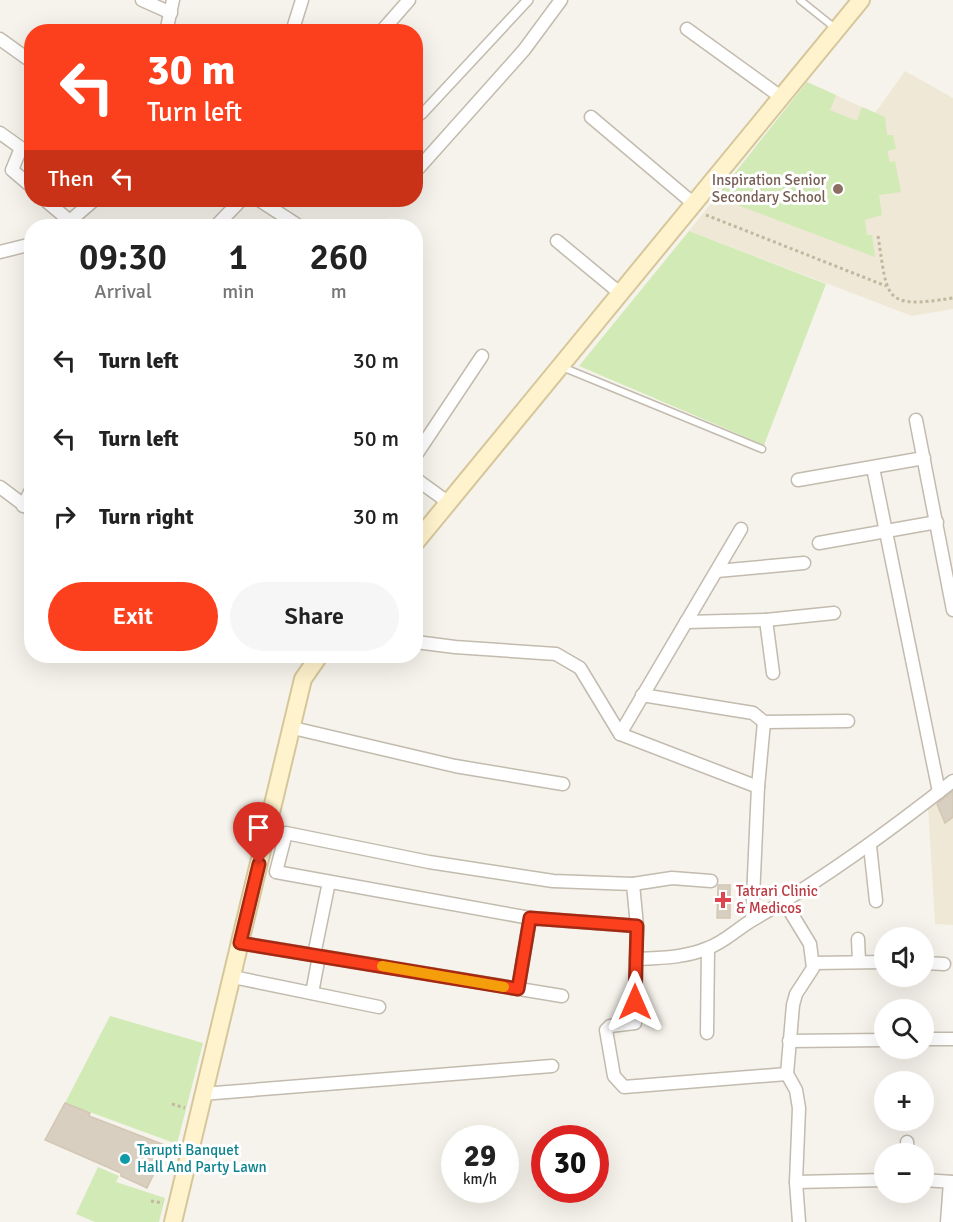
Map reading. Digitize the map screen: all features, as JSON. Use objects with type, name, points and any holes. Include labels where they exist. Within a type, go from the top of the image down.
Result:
[{"type":"main road","points":[[423,534],[861,0]]},
{"type":"main road","points":[[173,1222],[303,679],[314,663]]},
{"type":"street","points":[[142,0],[172,6],[168,24]]},
{"type":"street","points":[[294,24],[302,0]]},
{"type":"street","points":[[388,24],[408,0]]},
{"type":"street","points":[[423,114],[528,0]]},
{"type":"street","points":[[423,163],[524,51],[561,0]]},
{"type":"street","points":[[687,29],[781,97]]},
{"type":"street","points":[[0,39],[24,56]]},
{"type":"street","points":[[591,117],[692,206]]},
{"type":"street","points":[[0,133],[21,148],[12,170]]},
{"type":"street","points":[[0,162],[24,180]]},
{"type":"street","points":[[51,207],[62,219]]},
{"type":"street","points":[[73,219],[86,207]]},
{"type":"street","points":[[223,219],[234,207]]},
{"type":"street","points":[[266,207],[279,219]]},
{"type":"street","points":[[557,241],[621,294]]},
{"type":"street","points":[[0,252],[24,246]]},
{"type":"street","points":[[423,444],[482,356]]},
{"type":"street","points":[[916,420],[953,610]]},
{"type":"street","points":[[798,480],[924,458]]},
{"type":"street","points":[[873,468],[939,792]]},
{"type":"street","points":[[423,485],[449,503]]},
{"type":"street","points":[[0,487],[24,507]]},
{"type":"street","points":[[819,543],[937,522]]},
{"type":"street","points":[[620,734],[741,530]]},
{"type":"street","points":[[717,571],[804,563]]},
{"type":"street","points":[[686,621],[766,620],[834,614]]},
{"type":"street","points":[[766,620],[773,674]]},
{"type":"street","points":[[423,643],[556,654],[580,668],[620,734],[758,787]]},
{"type":"street","points":[[642,695],[753,713],[764,722],[848,721]]},
{"type":"street","points":[[752,920],[758,787],[764,722]]},
{"type":"street","points":[[293,728],[455,766],[563,784]]},
{"type":"street","points":[[636,959],[676,956],[708,949],[752,920],[784,903],[824,873],[870,846],[953,781]]},
{"type":"street","points":[[637,926],[530,918],[276,872],[286,833],[429,862],[553,881],[633,884],[672,878],[711,881]]},
{"type":"street","points":[[870,846],[876,901]]},
{"type":"street","points":[[312,993],[329,882]]},
{"type":"street","points":[[633,884],[637,926],[635,1023],[609,1026],[606,1030],[614,1076],[624,1087],[787,1074]]},
{"type":"street","points":[[784,903],[810,944],[813,963],[813,968],[796,994],[787,1074],[796,1090],[799,1108],[796,1182],[799,1222]]},
{"type":"street","points":[[518,989],[530,918]]},
{"type":"street","points":[[858,939],[859,961]]},
{"type":"street","points":[[240,943],[562,996]]},
{"type":"street","points":[[707,1033],[708,949]]},
{"type":"street","points":[[813,963],[874,962]]},
{"type":"street","points":[[934,964],[944,964]]},
{"type":"street","points":[[233,977],[379,1007]]},
{"type":"street","points":[[934,1039],[953,1039]]},
{"type":"street","points":[[789,1041],[874,1040]]},
{"type":"street","points":[[202,1094],[552,1066]]},
{"type":"street","points":[[796,1182],[874,1180]]},
{"type":"street","points":[[934,1181],[952,1182],[947,1222]]},
{"type":"lane","points":[[800,0],[837,29]]},
{"type":"lane","points":[[561,367],[762,449]]},
{"type":"path","points":[[692,206],[886,286]]},
{"type":"path","points":[[878,236],[886,286],[892,296],[912,304],[953,298]]},
{"type":"shaded area","name":"Inspiration Senior Secondary School","points":[[905,71],[953,98],[953,309],[912,316],[689,231],[807,82],[875,113]]},
{"type":"shaded area","points":[[953,787],[953,925],[935,924],[928,806]]},
{"type":"green space","points":[[807,82],[836,95],[830,110],[857,121],[862,107],[885,117],[887,135],[893,135],[896,149],[887,151],[890,162],[895,161],[901,192],[879,195],[882,215],[865,220],[867,235],[872,235],[875,257],[716,197]]},
{"type":"green space","points":[[689,231],[826,284],[764,445],[579,366]]},
{"type":"green space","points":[[110,1016],[203,1043],[177,1144],[65,1103]]},
{"type":"green space","points":[[98,1167],[119,1176],[116,1182],[165,1198],[159,1222],[95,1222],[76,1214]]},
{"type":"building","points":[[953,791],[953,817],[945,823],[937,804]]},
{"type":"building","points":[[718,885],[730,885],[730,918],[717,918]]},
{"type":"building","name":"Tarupti Banquet Hall And Party Lawn","points":[[65,1103],[90,1113],[89,1116],[167,1146],[147,1188],[121,1176],[121,1173],[45,1140]]},
{"type":"slow traffic","points":[[382,966],[504,987]]},
{"type":"place","name":"Inspiration Senior Secondary School","points":[[838,189]]},
{"type":"place","name":"Tatrari Clinic & Medicos","points":[[723,900]]},
{"type":"place","name":"Tarupti Banquet Hall And Party Lawn","points":[[125,1159]]},
{"type":"route","points":[[259,864],[240,943],[518,989],[530,918],[637,926],[635,1002]]}]
